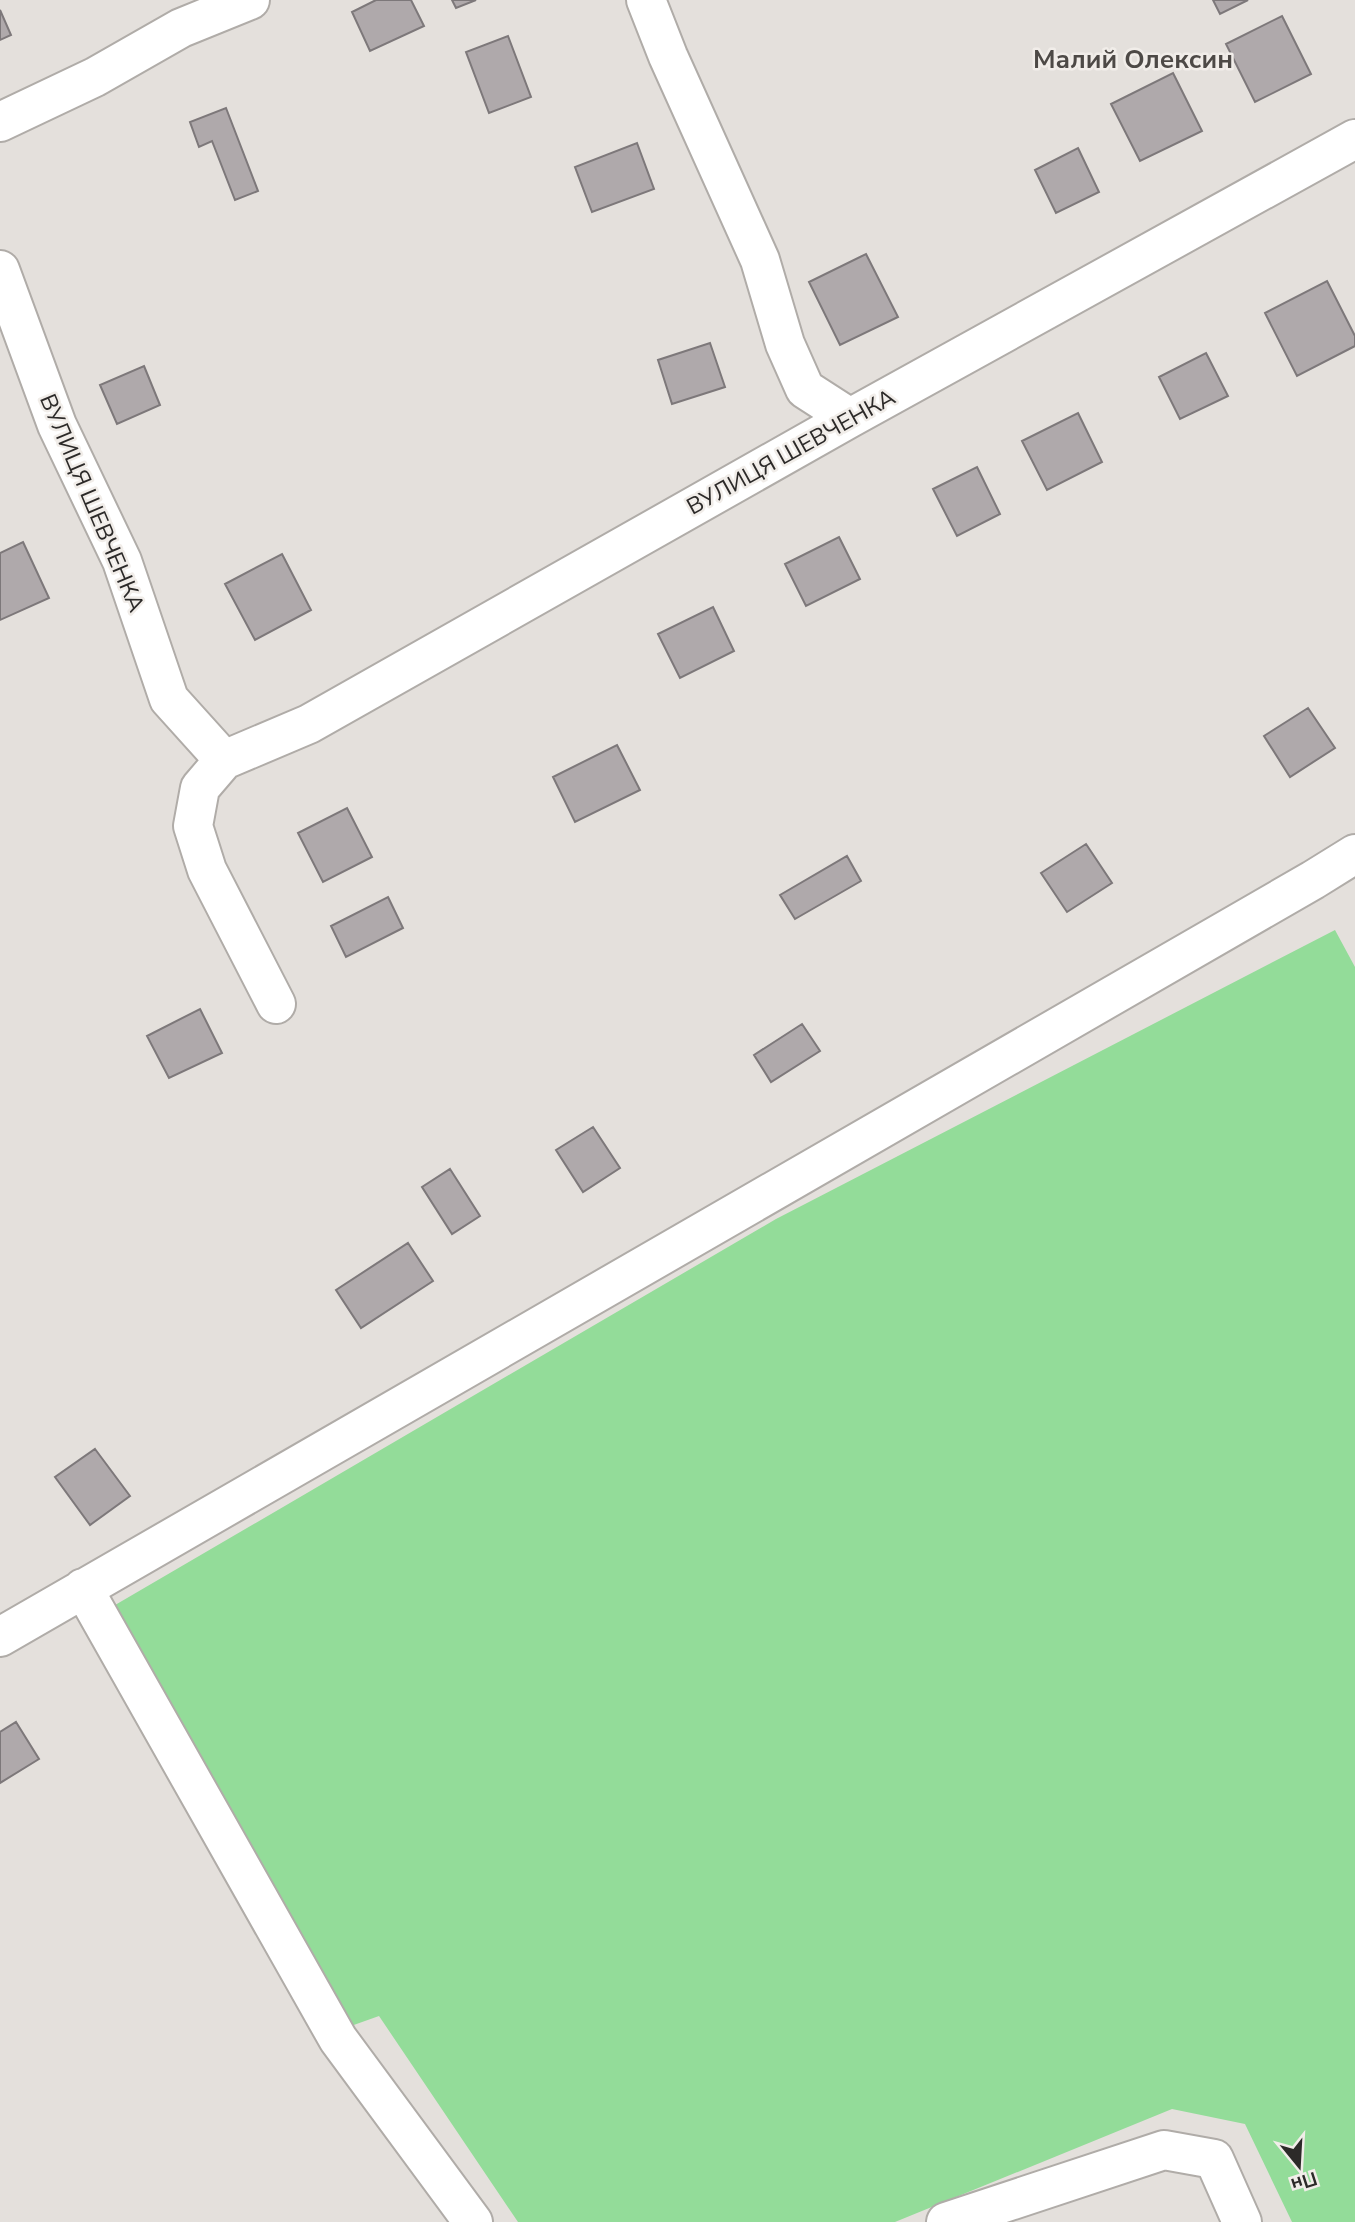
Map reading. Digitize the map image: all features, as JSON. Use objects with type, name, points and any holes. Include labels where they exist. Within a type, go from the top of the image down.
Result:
[{"type":"street","points":[[0,122],[95,77],[181,28],[250,0]]},
{"type":"street","points":[[646,0],[668,56],[760,260],[785,344],[806,390],[850,418]]},
{"type":"street","name":"ВУЛИЦЯ ШЕВЧЕНКА","points":[[276,1004],[207,870],[193,826],[200,788],[224,760],[309,724],[850,418],[1355,139]]},
{"type":"street","name":"ВУЛИЦЯ ШЕВЧЕНКА","points":[[0,270],[57,425],[122,561],[169,699],[224,760]]},
{"type":"street","points":[[0,1637],[1355,854]]},
{"type":"street","points":[[83,1588],[334,2032],[473,2222]]},
{"type":"street","points":[[946,2222],[1164,2150],[1214,2159],[1242,2222]]},
{"type":"green space","points":[[1335,930],[1355,967],[1355,2222],[1292,2222],[1245,2124],[1172,2109],[895,2222],[518,2222],[379,2016],[334,2032],[98,1615],[776,1219]]},
{"type":"building","points":[[376,0],[411,0],[424,26],[370,51],[352,12]]},
{"type":"building","points":[[452,0],[476,0],[456,8]]},
{"type":"building","points":[[1213,0],[1248,0],[1220,14]]},
{"type":"building","points":[[0,10],[11,35],[0,40]]},
{"type":"building","points":[[1282,16],[1311,74],[1255,102],[1226,44]]},
{"type":"building","points":[[508,36],[531,97],[489,113],[466,52]]},
{"type":"building","points":[[1173,73],[1202,131],[1140,161],[1111,104]]},
{"type":"building","points":[[226,108],[258,191],[235,200],[212,141],[199,147],[190,122]]},
{"type":"building","points":[[637,143],[654,189],[592,212],[575,167]]},
{"type":"building","points":[[1078,148],[1099,192],[1056,213],[1035,170]]},
{"type":"building","points":[[866,254],[898,317],[840,345],[809,282]]},
{"type":"building","points":[[1327,281],[1355,336],[1355,346],[1297,376],[1265,313]]},
{"type":"building","points":[[710,343],[725,387],[672,404],[658,360]]},
{"type":"building","points":[[1206,353],[1228,396],[1180,419],[1159,377]]},
{"type":"building","points":[[144,366],[160,405],[117,424],[100,385]]},
{"type":"building","points":[[1078,413],[1102,462],[1047,490],[1022,441]]},
{"type":"building","points":[[977,467],[1000,514],[957,536],[933,489]]},
{"type":"building","points":[[839,537],[860,579],[806,606],[785,564]]},
{"type":"building","points":[[23,542],[49,598],[0,620],[0,553]]},
{"type":"building","points":[[282,554],[311,610],[255,640],[225,584]]},
{"type":"building","points":[[713,607],[734,651],[680,678],[658,634]]},
{"type":"building","points":[[1308,708],[1335,748],[1290,777],[1264,736]]},
{"type":"building","points":[[617,745],[640,790],[575,822],[553,777]]},
{"type":"building","points":[[347,808],[372,857],[323,882],[298,833]]},
{"type":"building","points":[[1086,844],[1112,883],[1067,912],[1041,873]]},
{"type":"building","points":[[847,856],[861,881],[795,919],[780,895]]},
{"type":"building","points":[[388,897],[403,928],[346,957],[331,926]]},
{"type":"building","points":[[200,1009],[222,1053],[169,1078],[147,1036]]},
{"type":"building","points":[[802,1024],[820,1051],[771,1082],[754,1055]]},
{"type":"building","points":[[593,1127],[620,1168],[583,1192],[556,1150]]},
{"type":"building","points":[[450,1169],[480,1216],[452,1234],[422,1187]]},
{"type":"building","points":[[408,1243],[433,1281],[361,1328],[336,1290]]},
{"type":"building","points":[[95,1449],[130,1496],[90,1525],[55,1477]]},
{"type":"building","points":[[16,1722],[39,1759],[0,1783],[0,1732]]},
{"type":"district","name":"Малий Олексин","points":[[1133,59]]}]
